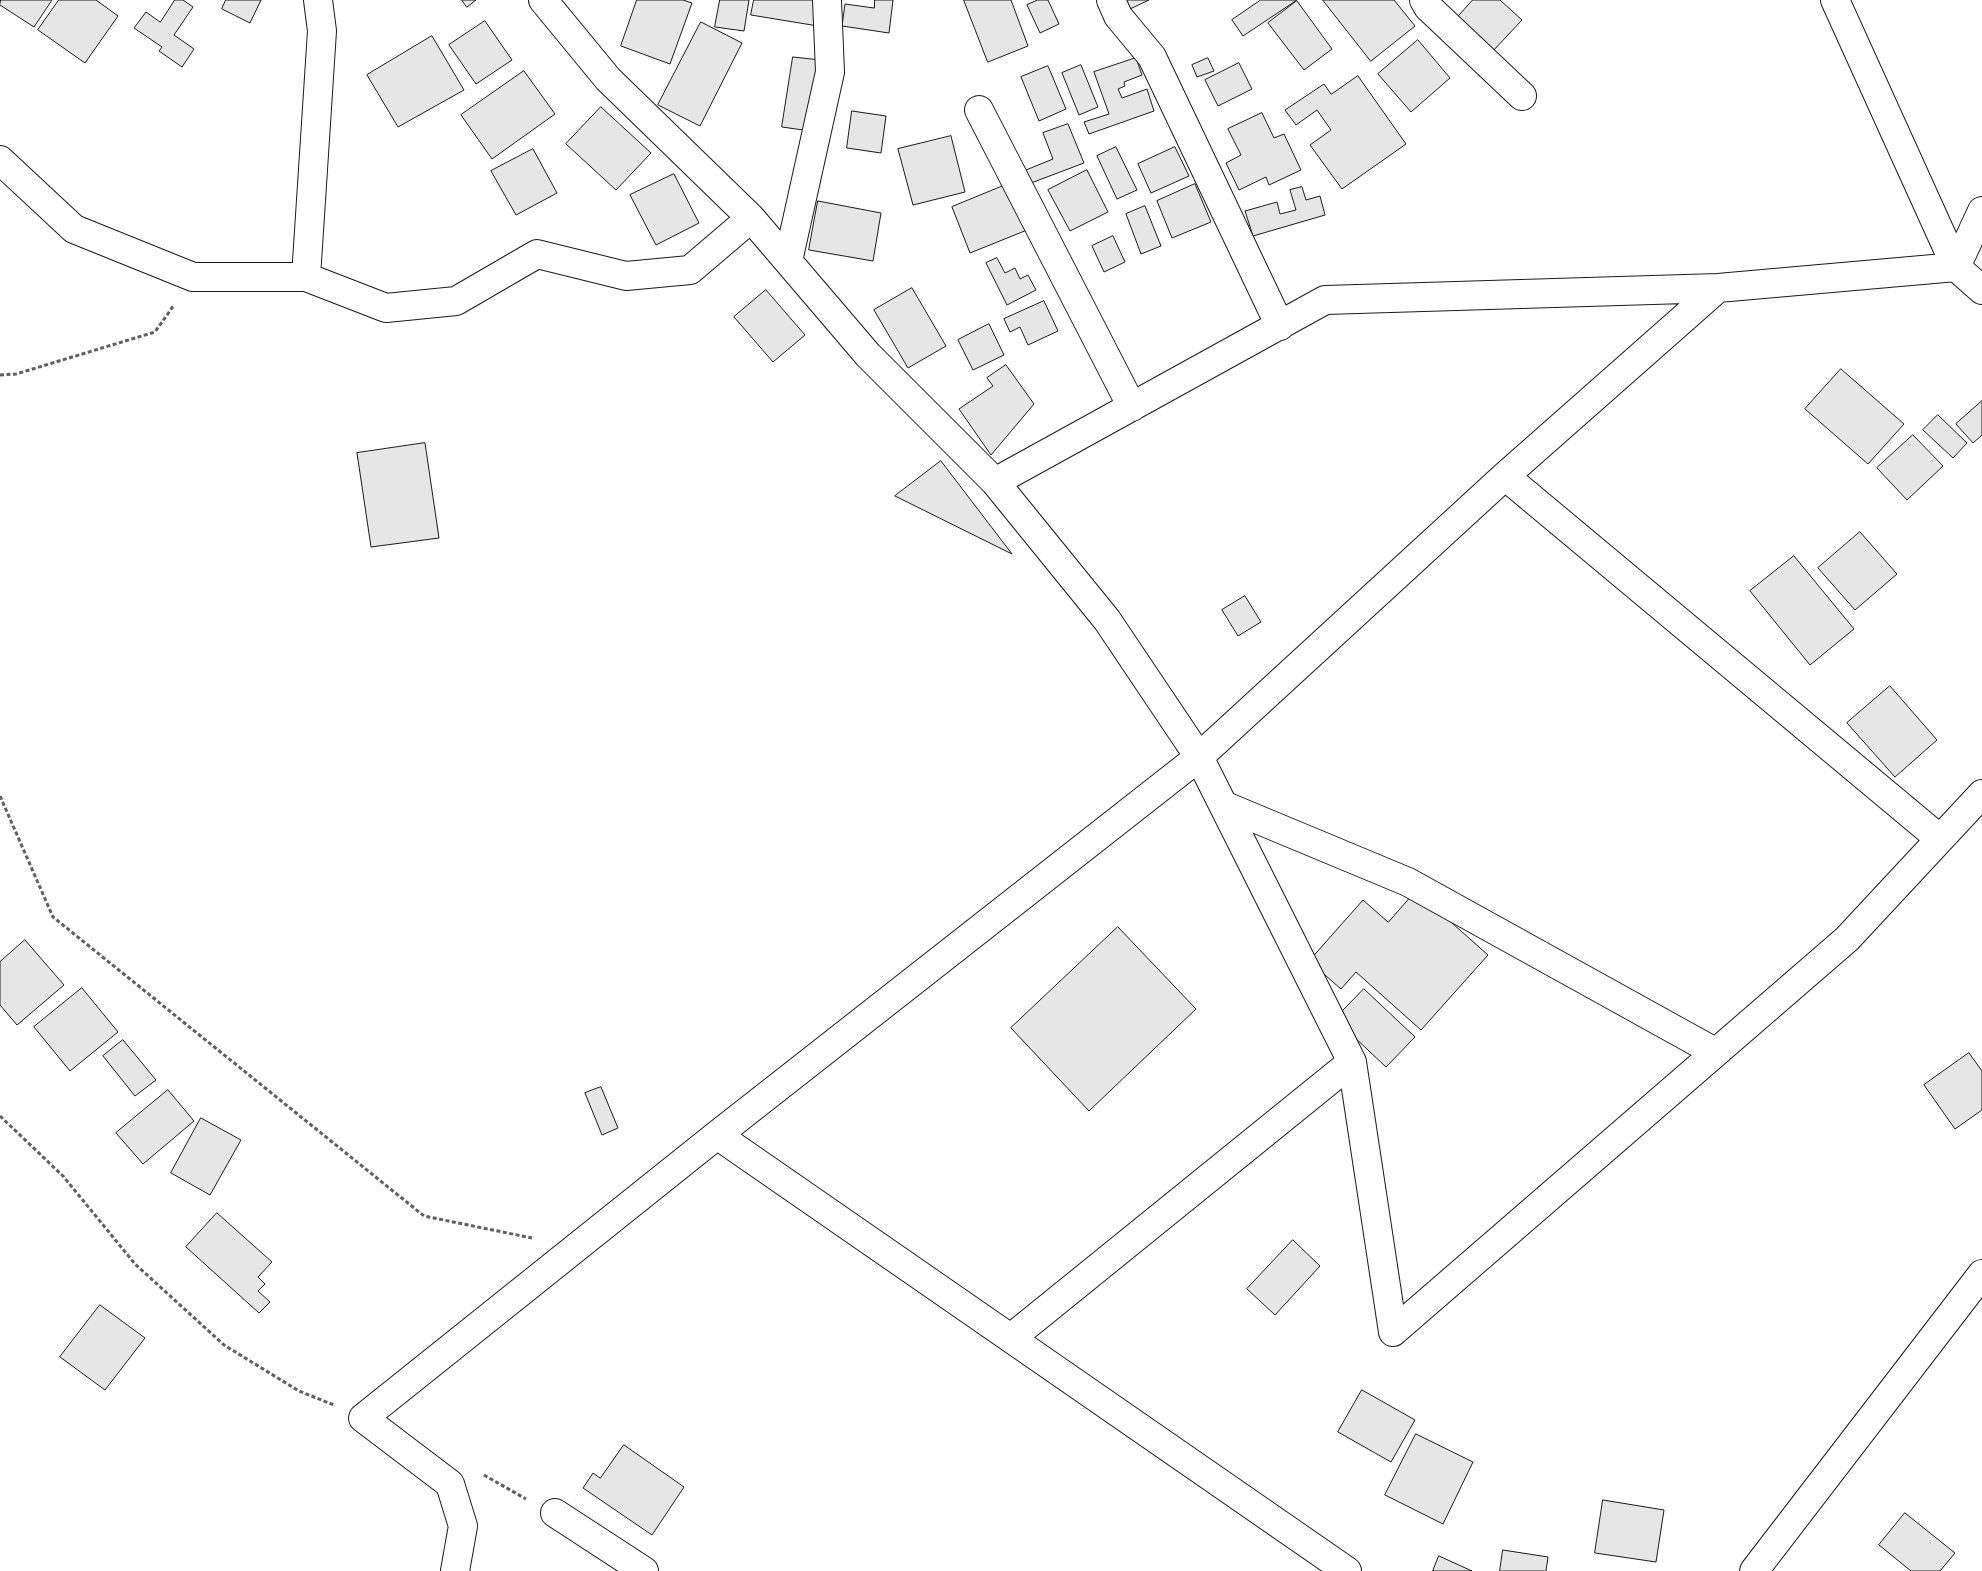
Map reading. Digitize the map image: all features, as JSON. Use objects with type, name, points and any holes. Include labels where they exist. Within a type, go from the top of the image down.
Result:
[{"type":"street","points":[[306,277],[322,31],[318,0]]},
{"type":"street","points":[[543,0],[608,79],[751,218],[868,355],[995,482],[1107,620],[1199,756],[1352,1062],[1393,1332],[1847,938],[1982,794]]},
{"type":"street","points":[[788,262],[830,72],[828,0]]},
{"type":"street","points":[[1111,0],[1118,16],[1152,57],[1280,326]]},
{"type":"street","points":[[1424,0],[1428,7],[1522,96]]},
{"type":"street","points":[[1835,0],[1956,267],[1982,290]]},
{"type":"street","points":[[979,110],[1132,408]]},
{"type":"street","points":[[0,160],[74,229],[193,277],[306,277],[386,308],[456,301],[537,254],[626,276],[690,270],[751,218]]},
{"type":"street","points":[[1956,267],[1982,211]]},
{"type":"street","points":[[995,482],[1325,300],[1718,288],[1956,267]]},
{"type":"street","points":[[455,1571],[463,1526],[450,1484],[363,1418],[717,1135],[1199,756],[1505,476],[1718,288]]},
{"type":"street","points":[[1505,476],[1940,839]]},
{"type":"street","points":[[1222,805],[1408,882],[1715,1052]]},
{"type":"street","points":[[1011,1338],[1352,1062]]},
{"type":"street","points":[[717,1135],[1347,1571]]},
{"type":"street","points":[[1754,1571],[1982,1274]]},
{"type":"street","points":[[555,1513],[644,1571]]},
{"type":"path","points":[[0,375],[16,374],[155,332],[193,277]]},
{"type":"path","points":[[0,796],[53,917],[424,1216],[577,1247]]},
{"type":"path","points":[[0,1116],[63,1176],[135,1264],[224,1345],[300,1391],[363,1418]]},
{"type":"path","points":[[479,1472],[504,1488],[555,1513]]},
{"type":"building","points":[[1,0],[52,0],[34,27],[0,5]]},
{"type":"building","points":[[59,0],[96,0],[118,16],[85,63],[38,30]]},
{"type":"building","points":[[175,0],[183,0],[193,7],[174,35],[194,49],[182,67],[159,51],[162,47],[134,28],[146,12],[160,22]]},
{"type":"building","points":[[226,0],[261,0],[250,23],[222,9]]},
{"type":"building","points":[[462,0],[476,0],[467,7]]},
{"type":"building","points":[[637,0],[683,0],[692,3],[670,64],[621,46]]},
{"type":"building","points":[[720,0],[749,0],[744,31],[715,27]]},
{"type":"building","points":[[754,0],[822,0],[818,26],[751,15]]},
{"type":"building","points":[[875,0],[893,0],[889,33],[842,26],[845,4],[874,8]]},
{"type":"building","points":[[964,0],[1011,0],[1028,46],[988,62]]},
{"type":"building","points":[[1038,0],[1048,0],[1059,24],[1040,33],[1027,5]]},
{"type":"building","points":[[1125,0],[1149,0],[1130,9]]},
{"type":"building","points":[[1261,0],[1297,0],[1243,36],[1232,20]]},
{"type":"building","points":[[1323,0],[1394,0],[1415,26],[1371,61]]},
{"type":"building","points":[[1473,0],[1500,0],[1522,20],[1491,53],[1455,20]]},
{"type":"building","points":[[1297,1],[1332,49],[1304,70],[1268,23]]},
{"type":"building","points":[[485,21],[512,60],[476,84],[449,45]]},
{"type":"building","points":[[701,22],[742,43],[700,126],[658,105]]},
{"type":"building","points":[[432,36],[464,90],[398,127],[367,75]]},
{"type":"building","points":[[1418,40],[1450,78],[1411,112],[1378,74]]},
{"type":"building","points":[[793,57],[821,60],[810,131],[782,127]]},
{"type":"building","points":[[1136,58],[1142,75],[1124,82],[1125,86],[1118,89],[1122,98],[1147,89],[1154,111],[1089,134],[1084,122],[1109,114],[1094,72]]},
{"type":"building","points":[[1208,58],[1214,71],[1197,77],[1192,65]]},
{"type":"building","points":[[1239,63],[1252,89],[1218,106],[1205,80]]},
{"type":"building","points":[[1081,65],[1098,107],[1079,115],[1062,73]]},
{"type":"building","points":[[1048,66],[1066,109],[1039,121],[1021,77]]},
{"type":"building","points":[[524,71],[555,114],[492,159],[461,115]]},
{"type":"building","points":[[1358,76],[1406,144],[1342,189],[1310,145],[1331,130],[1317,110],[1296,125],[1285,110],[1324,84],[1331,94]]},
{"type":"building","points":[[601,107],[651,153],[616,190],[566,144]]},
{"type":"building","points":[[852,111],[886,116],[881,153],[847,148]]},
{"type":"building","points":[[1262,113],[1274,138],[1284,134],[1301,170],[1269,185],[1266,177],[1239,190],[1226,163],[1241,155],[1228,129]]},
{"type":"building","points":[[1068,124],[1084,163],[1031,183],[1026,170],[1053,159],[1043,133]]},
{"type":"building","points":[[951,136],[965,192],[913,205],[898,149]]},
{"type":"building","points":[[1116,147],[1137,190],[1117,199],[1097,156]]},
{"type":"building","points":[[1175,147],[1189,176],[1151,193],[1138,164]]},
{"type":"building","points":[[533,149],[557,193],[516,215],[491,171]]},
{"type":"building","points":[[1087,170],[1108,212],[1070,231],[1048,190]]},
{"type":"building","points":[[674,174],[699,223],[656,245],[630,195]]},
{"type":"building","points":[[1008,184],[1027,230],[970,253],[952,207]]},
{"type":"building","points":[[1195,184],[1211,222],[1172,238],[1157,201]]},
{"type":"building","points":[[1302,187],[1306,200],[1320,196],[1325,215],[1253,236],[1245,211],[1277,202],[1280,214],[1296,210],[1290,190]]},
{"type":"building","points":[[818,201],[881,213],[873,261],[809,250]]},
{"type":"building","points":[[1145,206],[1161,246],[1141,254],[1126,214]]},
{"type":"building","points":[[1113,236],[1125,262],[1104,272],[1092,246]]},
{"type":"building","points":[[997,258],[1005,273],[1015,268],[1020,279],[1028,275],[1036,290],[1007,305],[986,263]]},
{"type":"building","points":[[912,288],[946,346],[908,368],[874,310]]},
{"type":"building","points":[[766,290],[805,335],[773,362],[734,317]]},
{"type":"building","points":[[1044,301],[1058,331],[1028,345],[1020,327],[1010,332],[1004,319]]},
{"type":"building","points":[[989,324],[1004,355],[973,370],[958,340]]},
{"type":"building","points":[[1006,365],[1034,404],[991,455],[959,409],[993,386],[987,378]]},
{"type":"building","points":[[1841,369],[1904,424],[1868,464],[1805,409]]},
{"type":"building","points":[[1982,401],[1982,435],[1973,443],[1956,424]]},
{"type":"building","points":[[1938,415],[1967,443],[1953,458],[1923,430]]},
{"type":"building","points":[[1913,435],[1943,466],[1907,500],[1877,468]]},
{"type":"building","points":[[425,443],[439,538],[371,547],[357,453]]},
{"type":"building","points":[[941,461],[1012,554],[895,496]]},
{"type":"building","points":[[1860,532],[1897,574],[1855,610],[1818,568]]},
{"type":"building","points":[[1794,556],[1854,629],[1810,665],[1750,591]]},
{"type":"building","points":[[1245,596],[1261,622],[1238,636],[1222,610]]},
{"type":"building","points":[[1890,686],[1937,740],[1895,777],[1847,723]]},
{"type":"building","points":[[1416,891],[1488,955],[1421,1030],[1356,972],[1341,989],[1309,961],[1363,900],[1388,922]]},
{"type":"building","points":[[1118,927],[1196,1009],[1089,1111],[1011,1028]]},
{"type":"building","points":[[25,940],[64,985],[17,1025],[0,1005],[0,962]]},
{"type":"building","points":[[82,988],[118,1032],[70,1071],[34,1027]]},
{"type":"building","points":[[1364,989],[1415,1037],[1386,1067],[1335,1019]]},
{"type":"building","points":[[123,1040],[156,1080],[135,1096],[103,1056]]},
{"type":"building","points":[[1969,1053],[1982,1071],[1982,1110],[1955,1129],[1924,1085]]},
{"type":"building","points":[[601,1087],[618,1128],[602,1135],[585,1093]]},
{"type":"building","points":[[168,1090],[194,1121],[143,1164],[116,1133]]},
{"type":"building","points":[[201,1118],[241,1140],[210,1195],[171,1173]]},
{"type":"building","points":[[217,1213],[272,1262],[258,1277],[265,1284],[258,1291],[270,1302],[259,1313],[186,1247]]},
{"type":"building","points":[[1293,1240],[1320,1266],[1275,1315],[1247,1289]]},
{"type":"building","points":[[100,1305],[145,1338],[105,1390],[60,1357]]},
{"type":"building","points":[[1362,1390],[1415,1420],[1391,1462],[1338,1432]]},
{"type":"building","points":[[1416,1434],[1473,1462],[1443,1524],[1385,1495]]},
{"type":"building","points":[[624,1445],[684,1487],[652,1535],[583,1488],[593,1473],[600,1478]]},
{"type":"building","points":[[1603,1500],[1664,1510],[1656,1562],[1595,1553]]},
{"type":"building","points":[[1905,1513],[1955,1553],[1940,1571],[1911,1571],[1879,1545]]},
{"type":"building","points":[[1503,1550],[1548,1557],[1546,1571],[1500,1571]]},
{"type":"building","points":[[1439,1556],[1472,1571],[1433,1571]]}]
